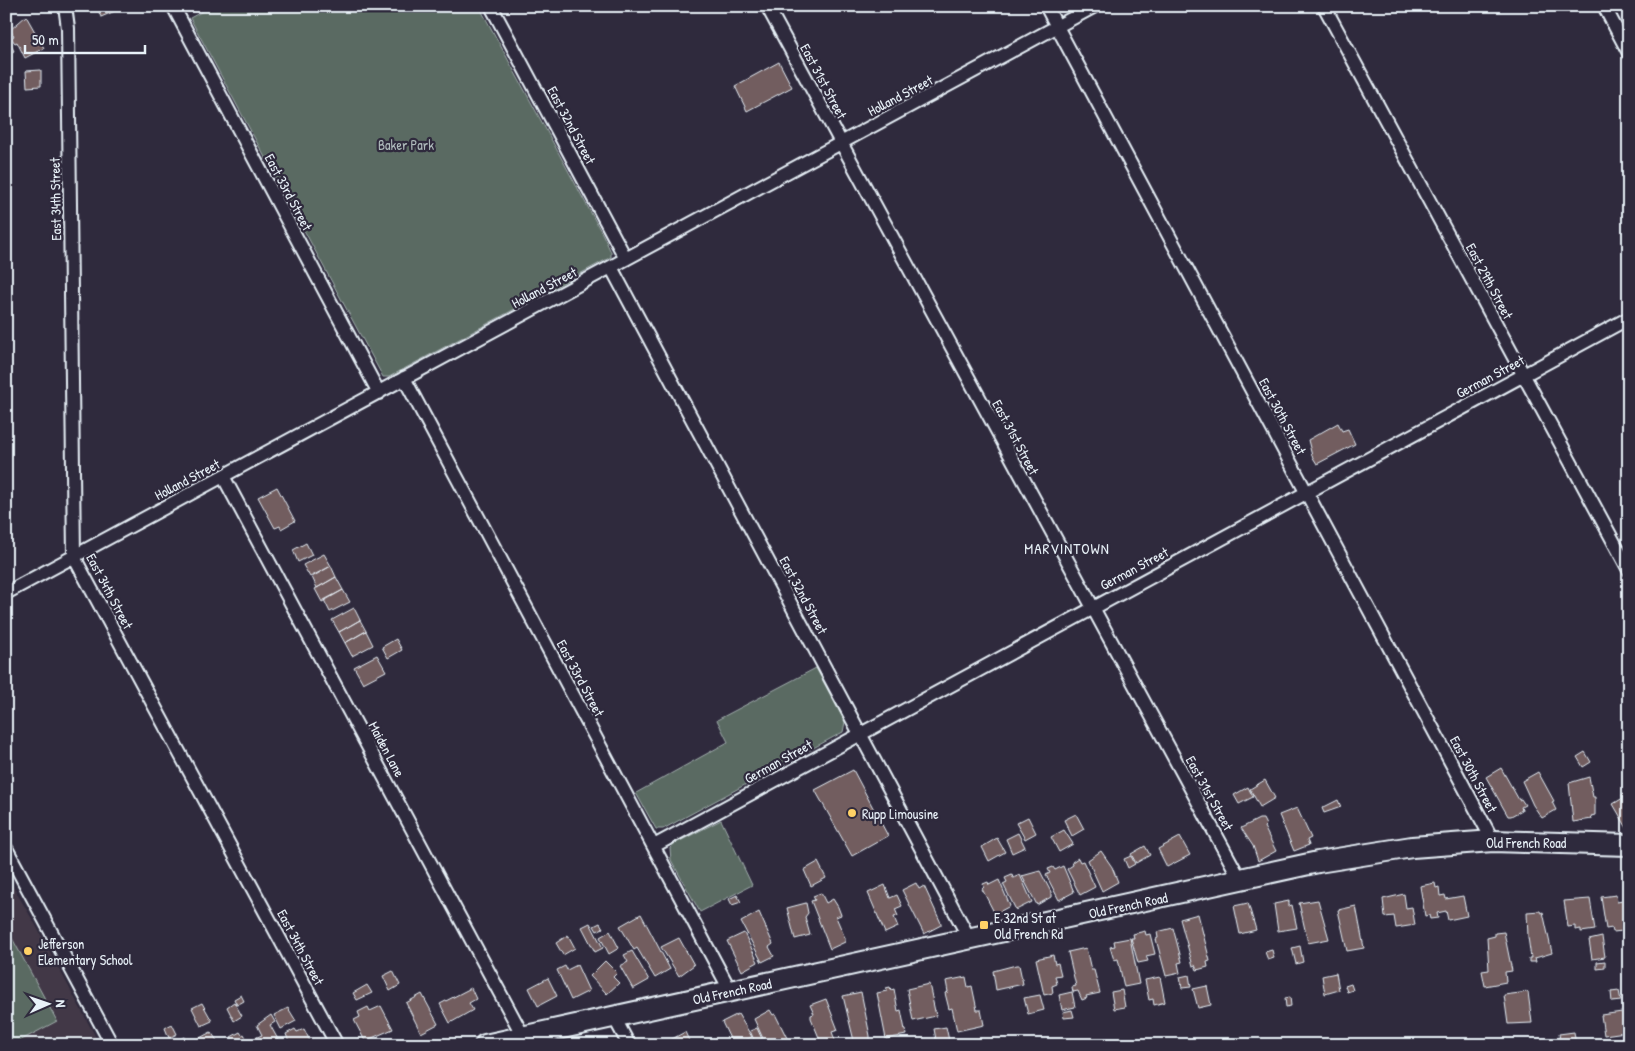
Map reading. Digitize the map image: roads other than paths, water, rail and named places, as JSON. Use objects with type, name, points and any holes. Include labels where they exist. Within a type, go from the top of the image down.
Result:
[{"type":"main road","name":"Old French Road","points":[[485,1045],[969,938],[1241,881],[1318,862],[1412,847],[1493,841],[1629,845]]},
{"type":"street","name":"East 34th Street","points":[[65,6],[68,28],[74,557],[337,1045]]},
{"type":"street","name":"East 33rd Street","points":[[173,6],[379,393]]},
{"type":"street","name":"East 32nd Street","points":[[491,6],[626,259]]},
{"type":"street","name":"East 31st Street","points":[[767,6],[1241,881]]},
{"type":"street","name":"East 30th Street","points":[[1046,6],[1493,841]]},
{"type":"street","name":"Holland Street","points":[[6,593],[1095,6]]},
{"type":"street","name":"East 29th Street","points":[[1324,6],[1629,570]]},
{"type":"street","points":[[1604,6],[1629,53]]},
{"type":"street","name":"East 32nd Street","points":[[612,267],[969,938]]},
{"type":"street","name":"German Street","points":[[654,846],[1306,491],[1629,318]]},
{"type":"street","name":"East 33rd Street","points":[[404,378],[731,992]]},
{"type":"street","name":"Maiden Lane","points":[[223,476],[523,1036]]},
{"type":"street","points":[[6,848],[112,1045]]},
{"type":"street","points":[[614,1017],[629,1045]]},
{"type":"place","name":"Rupp Limousine","points":[[852,813]]},
{"type":"place","name":"E 32nd St at Old French Rd","points":[[984,925]]},
{"type":"place","name":"Jefferson Elementary School","points":[[28,951]]},
{"type":"district","name":"MARVINTOWN","points":[[1067,548]]},
{"type":"park label","name":"Baker Park","points":[[406,144]]}]
